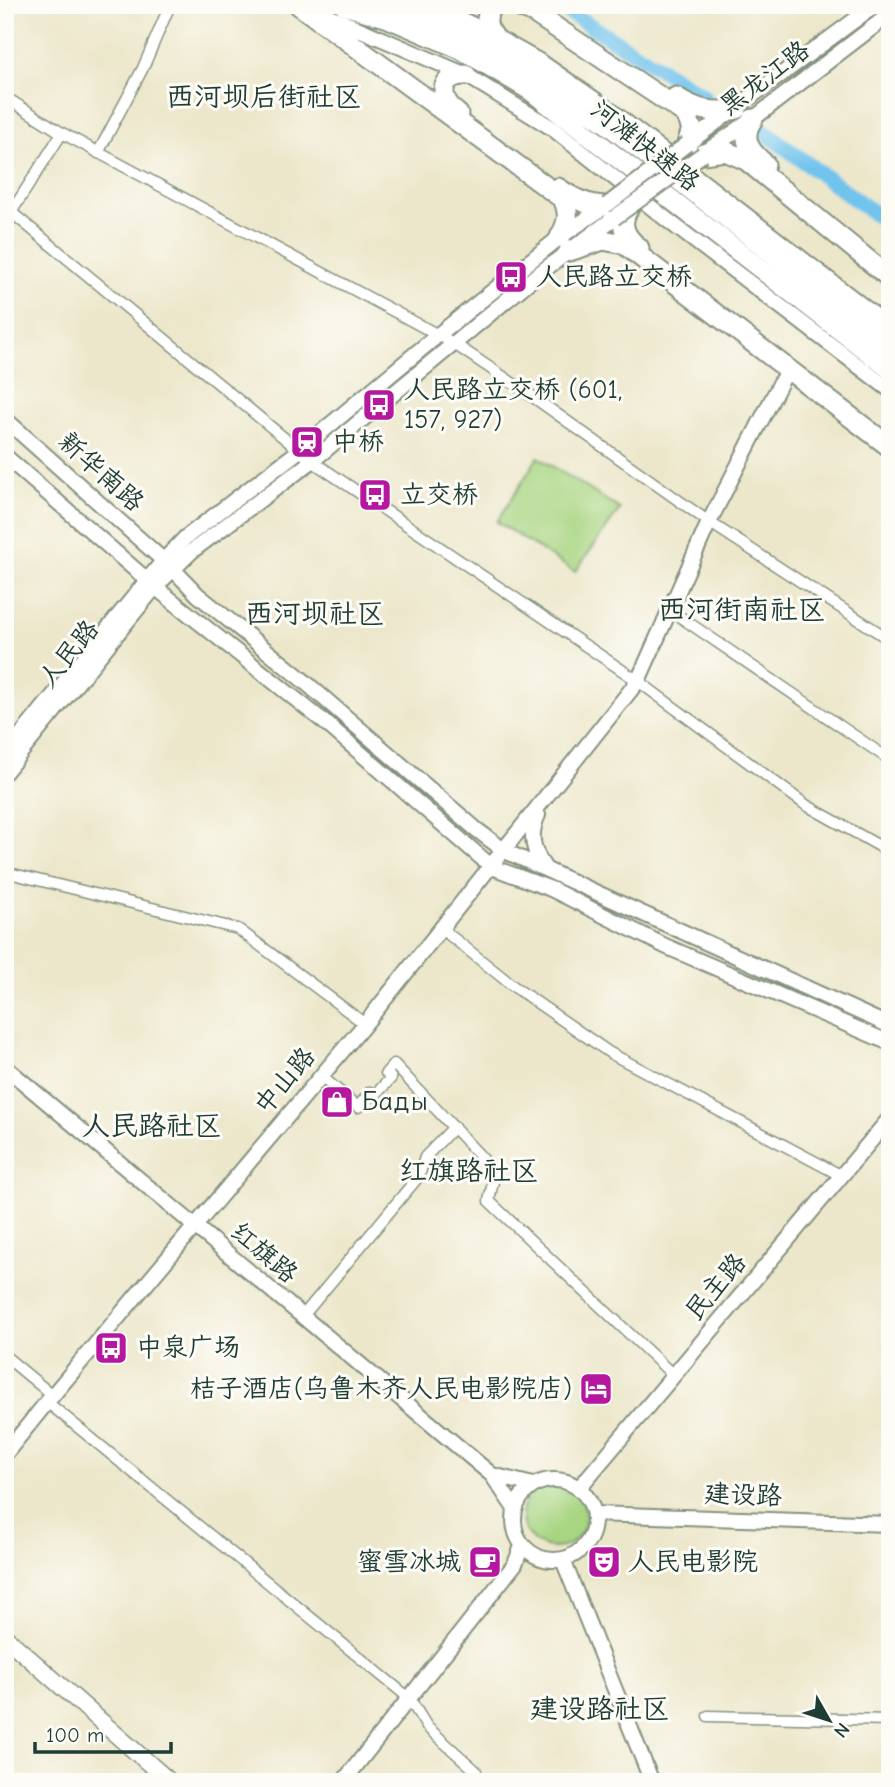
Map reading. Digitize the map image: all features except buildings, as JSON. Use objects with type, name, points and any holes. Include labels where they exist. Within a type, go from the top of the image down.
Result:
[{"type":"highway","points":[[301,5],[563,199],[568,210],[564,244],[603,240],[624,244],[890,447]]},
{"type":"highway","name":"河滩快速路","points":[[344,5],[386,17],[461,49],[530,90],[890,369]]},
{"type":"highway","name":"河滩快速路","points":[[393,5],[470,39],[539,79],[606,123],[890,346]]},
{"type":"highway","points":[[493,35],[486,19],[495,5]]},
{"type":"highway","points":[[515,5],[534,13],[686,114],[695,149],[725,151],[746,160],[890,278]]},
{"type":"highway","points":[[534,5],[692,107],[707,112],[745,114],[748,126],[746,142],[754,155],[890,267]]},
{"type":"highway","points":[[466,75],[453,77],[445,86],[444,98],[450,108],[572,198],[609,210]]},
{"type":"highway","points":[[630,206],[624,219],[630,241],[890,441]]},
{"type":"main road","points":[[301,5],[466,75],[552,128],[890,390]]},
{"type":"main road","points":[[431,5],[541,62],[613,112],[890,327]]},
{"type":"main road","name":"黑龙江路","points":[[745,114],[875,5]]},
{"type":"main road","name":"黑龙江路","points":[[695,149],[890,14]]},
{"type":"main road","points":[[609,210],[630,206],[695,149]]},
{"type":"main road","points":[[168,565],[186,538],[300,450],[438,335],[695,149]]},
{"type":"main road","points":[[168,565],[192,551],[312,461],[453,343],[564,244]]},
{"type":"main road","name":"中山路","points":[[5,1454],[365,1024],[638,681],[709,522],[786,372]]},
{"type":"main road","name":"新华南路","points":[[5,419],[198,595],[304,681],[477,830],[505,850],[890,1026]]},
{"type":"main road","name":"新华南路","points":[[5,456],[151,584],[328,725],[492,867],[551,889],[665,946],[890,1043]]},
{"type":"main road","name":"人民路","points":[[5,755],[168,565]]},
{"type":"main road","name":"人民路","points":[[5,772],[151,584]]},
{"type":"main road","points":[[545,799],[534,824],[532,840],[536,855],[545,868]]},
{"type":"main road","points":[[467,898],[477,887],[491,879],[509,874]]},
{"type":"main road","name":"红旗路","points":[[5,1068],[492,1475]]},
{"type":"main road","name":"民主路","points":[[579,1488],[890,1118]]},
{"type":"main road","points":[[492,1475],[534,1485]]},
{"type":"main road","points":[[492,1475],[515,1510]]},
{"type":"main road","points":[[557,1479],[579,1488],[587,1495],[594,1514],[591,1538],[584,1548],[562,1560],[540,1558],[522,1546],[513,1522],[515,1510],[525,1491],[545,1480],[557,1479]]},
{"type":"main road","name":"建设路","points":[[594,1514],[890,1524]]},
{"type":"main road","points":[[343,1782],[515,1564],[522,1546]]},
{"type":"main road","points":[[562,1560],[652,1782]]},
{"type":"main road","points":[[5,1637],[165,1780]]},
{"type":"street","points":[[98,153],[143,68],[170,5]]},
{"type":"street","points":[[5,97],[98,153],[453,343],[709,522],[890,640]]},
{"type":"street","points":[[62,133],[8,209],[312,461],[638,681],[806,805],[890,852]]},
{"type":"street","points":[[670,610],[890,760]]},
{"type":"street","points":[[5,872],[238,929],[365,1024]]},
{"type":"street","points":[[442,929],[513,986],[610,1053],[842,1176]]},
{"type":"street","points":[[321,1076],[358,1107],[370,1092],[374,1096],[391,1078],[386,1073],[394,1063],[495,1172],[489,1201],[673,1375]]},
{"type":"street","points":[[302,1317],[419,1176],[425,1157],[454,1127]]},
{"type":"street","points":[[5,1356],[50,1398],[409,1698],[427,1727],[476,1770]]},
{"type":"street","points":[[708,1716],[890,1720]]},
{"type":"green space","points":[[538,457],[620,509],[575,572],[497,522]]},
{"type":"green space","points":[[548,1484],[560,1484],[577,1493],[584,1504],[584,1528],[577,1539],[560,1548],[548,1548],[536,1543],[527,1534],[522,1522],[522,1510],[527,1498],[536,1489]]},
{"type":"waterway","points":[[557,5],[704,96]]},
{"type":"waterway","points":[[763,131],[890,225]]},
{"type":"place","name":"人民路立交桥","points":[[511,277]]},
{"type":"place","name":"人民路立交桥 (601, 157, 927)","points":[[379,405]]},
{"type":"place","name":"中桥","points":[[307,442]]},
{"type":"place","name":"立交桥","points":[[375,495]]},
{"type":"place","name":"Бады","points":[[337,1102]]},
{"type":"place","name":"中泉广场","points":[[111,1348]]},
{"type":"place","name":"桔子酒店(乌鲁木齐人民电影院店)","points":[[596,1389]]},
{"type":"place","name":"蜜雪冰城","points":[[485,1562]]},
{"type":"place","name":"人民电影院","points":[[604,1562]]},
{"type":"district","name":"西河坝后街社区","points":[[264,97]]},
{"type":"district","name":"西河街南社区","points":[[742,610]]},
{"type":"district","name":"西河坝社区","points":[[315,614]]},
{"type":"district","name":"人民路社区","points":[[152,1126]]},
{"type":"district","name":"红旗路社区","points":[[469,1171]]},
{"type":"district","name":"建设路社区","points":[[600,1709]]}]
